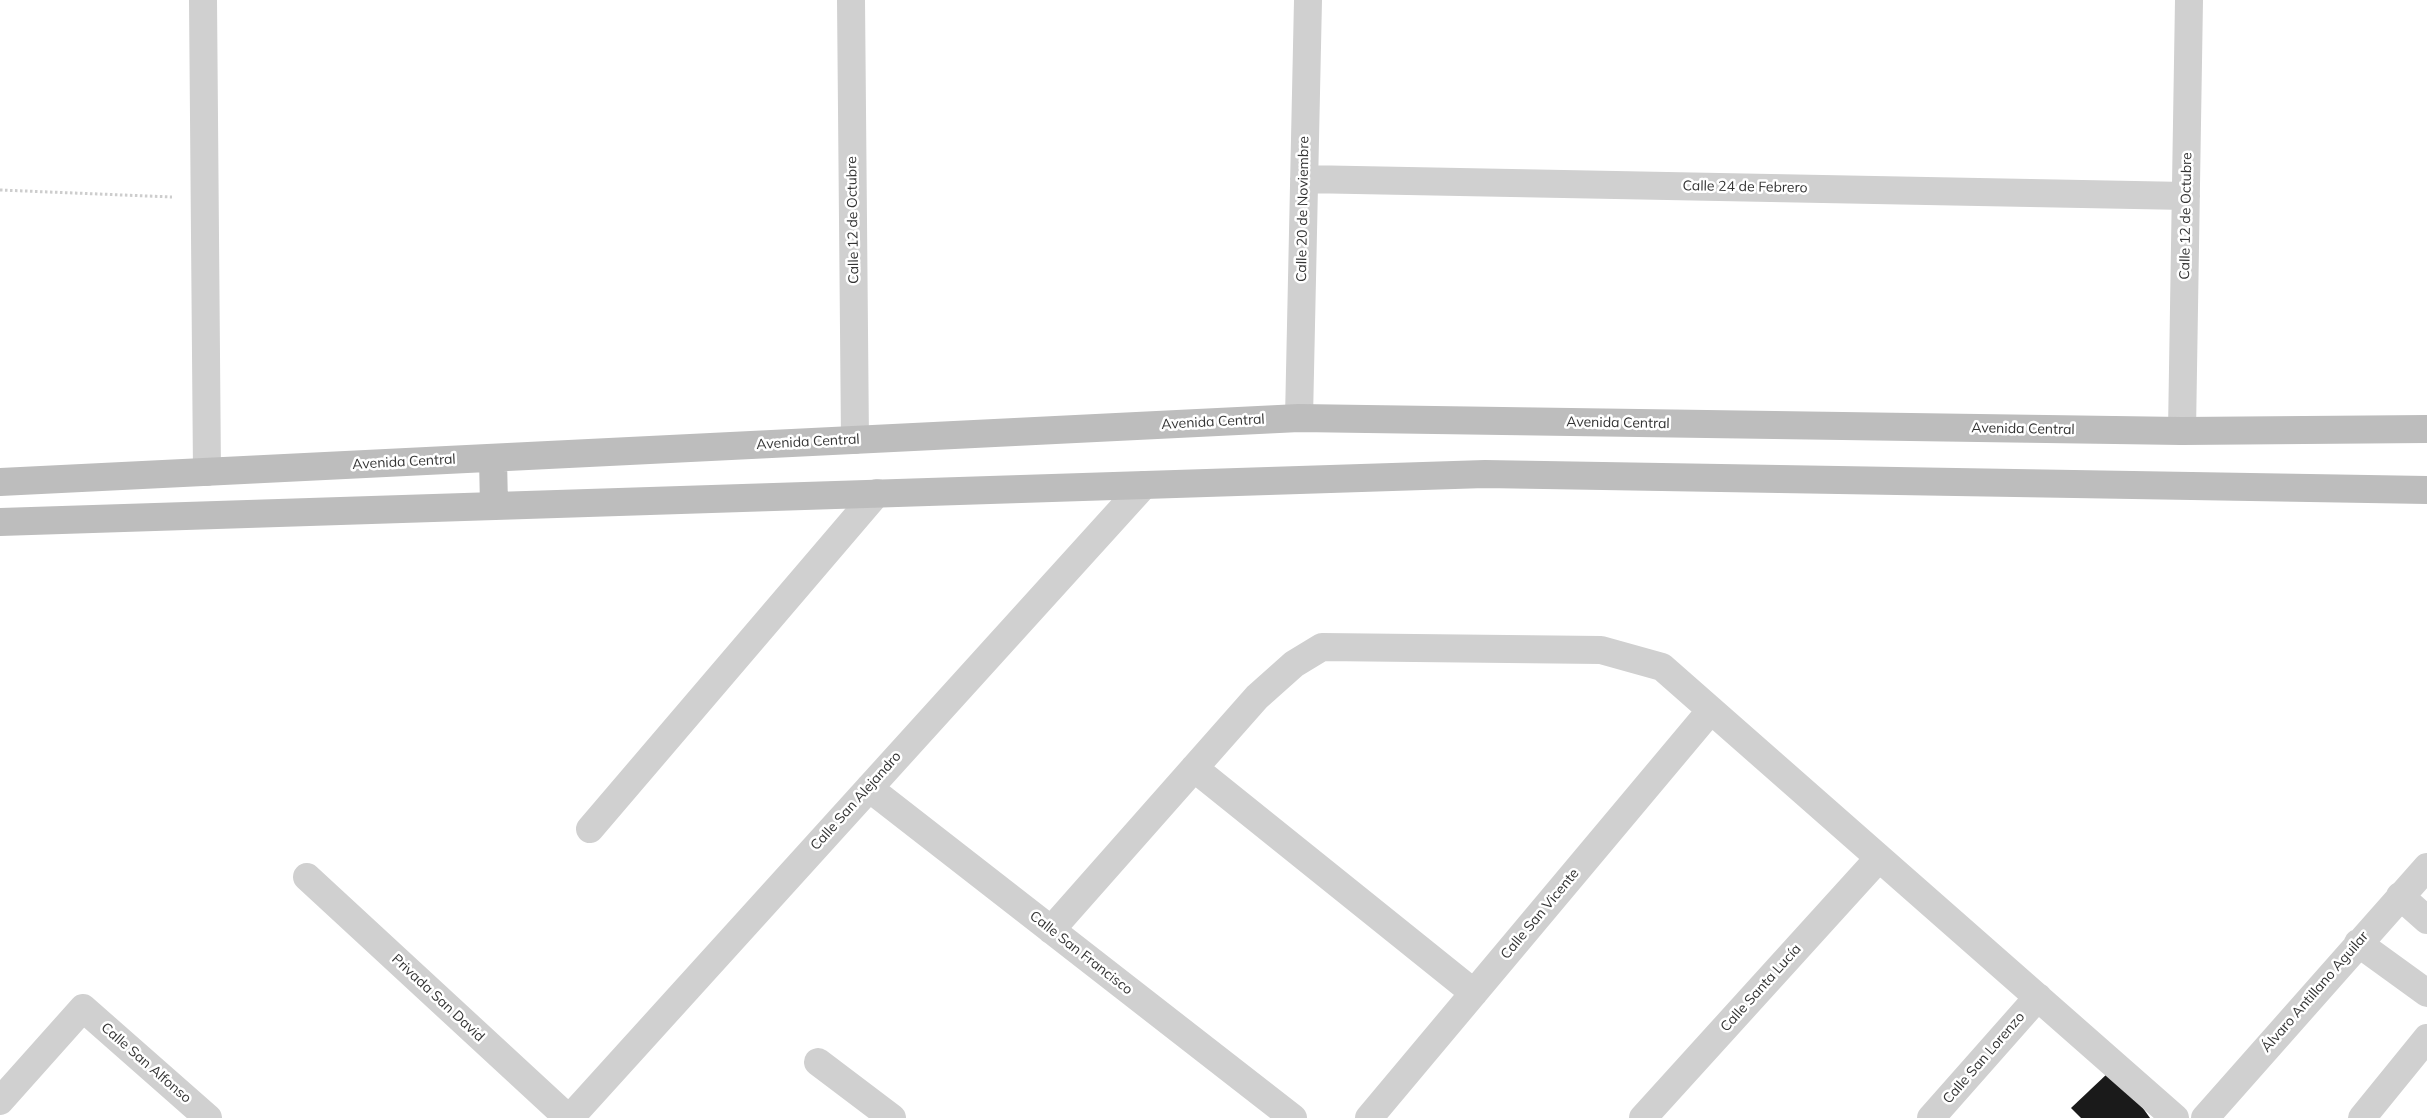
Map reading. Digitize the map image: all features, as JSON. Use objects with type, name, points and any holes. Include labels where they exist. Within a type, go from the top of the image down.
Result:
[{"type":"main road","name":"Avenida Central","points":[[0,482],[1299,418],[2182,432],[2427,429]]},
{"type":"main road","points":[[493,458],[494,506]]},
{"type":"main road","points":[[0,522],[1485,474],[2427,490]]},
{"type":"street","points":[[203,0],[207,472]]},
{"type":"street","name":"Calle 12 de Octubre","points":[[851,0],[855,440]]},
{"type":"street","name":"Calle 20 de Noviembre","points":[[1299,418],[1308,0]]},
{"type":"street","name":"Calle 12 de Octubre","points":[[2182,432],[2190,0]]},
{"type":"street","name":"Calle 24 de Febrero","points":[[1304,178],[2186,196]]},
{"type":"street","name":"Calle San Alejandro","points":[[569,1118],[1144,485]]},
{"type":"street","points":[[590,829],[877,493]]},
{"type":"street","points":[[1052,930],[1257,697],[1294,664],[1322,647],[1601,650],[1662,668],[2175,1118]]},
{"type":"street","name":"Calle San Vicente","points":[[1369,1118],[1711,710]]},
{"type":"street","points":[[1194,768],[1474,993]]},
{"type":"street","name":"Calle San Francisco","points":[[869,788],[1293,1118]]},
{"type":"street","name":"Calle Santa Lucía","points":[[1643,1118],[1879,858]]},
{"type":"street","name":"Álvaro Antillano Aguilar","points":[[2205,1118],[2427,867]]},
{"type":"street","name":"Privada San David","points":[[307,877],[569,1118]]},
{"type":"street","points":[[2400,896],[2427,920]]},
{"type":"street","points":[[2358,943],[2427,993]]},
{"type":"street","name":"Calle San Lorenzo","points":[[1931,1118],[2038,997]]},
{"type":"street","name":"Calle San Alfonso","points":[[0,1101],[84,1008],[208,1118]]},
{"type":"street","points":[[2362,1118],[2427,1038]]},
{"type":"street","points":[[818,1062],[892,1118]]},
{"type":"path","points":[[0,190],[204,198]]},
{"type":"building","points":[[2108,1073],[2140,1104],[2150,1118],[2081,1118],[2071,1108]]}]
